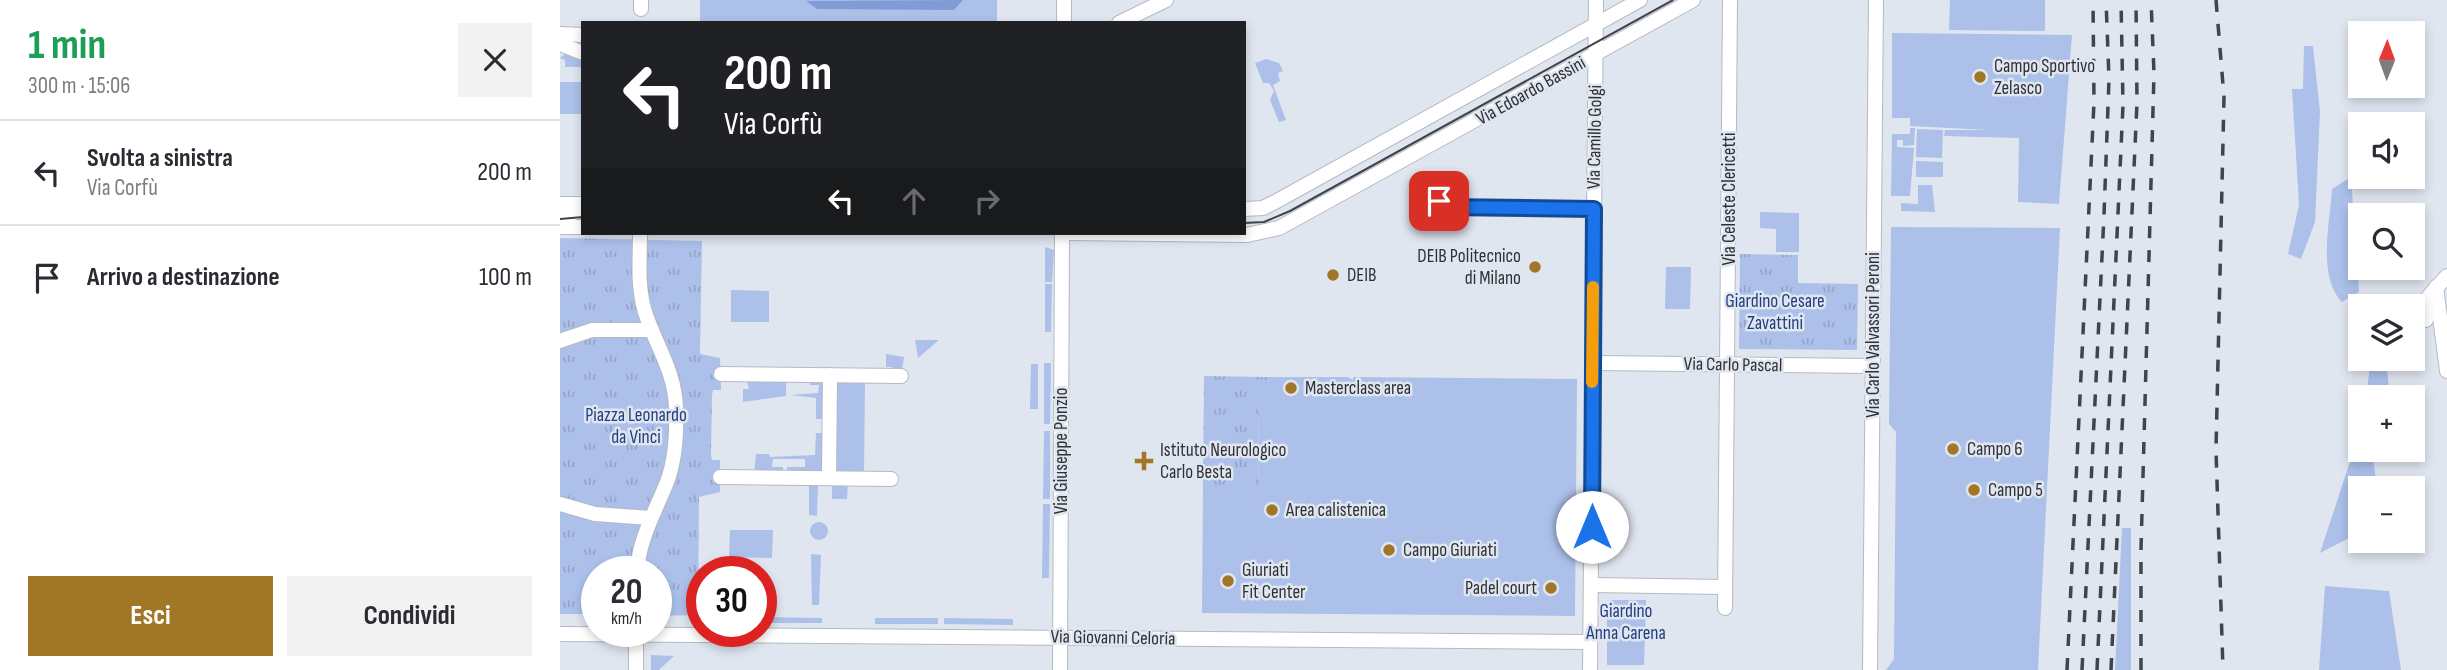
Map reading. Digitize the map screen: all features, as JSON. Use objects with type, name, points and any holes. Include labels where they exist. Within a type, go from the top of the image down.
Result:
[{"type":"street","points":[[1064,0],[1064,21]]},
{"type":"street","points":[[1123,21],[1162,0]]},
{"type":"street","points":[[1596,0],[1596,25]]},
{"type":"street","name":"Via Edoardo Bassini","points":[[1246,209],[1263,208],[1640,0]]},
{"type":"street","name":"Via Edoardo Bassini","points":[[1246,235],[1269,232],[1368,181],[1693,0]]},
{"type":"street","name":"Via Celeste Clericetti","points":[[1725,608],[1730,0]]},
{"type":"street","name":"Via Carlo Valvassori Peroni","points":[[1870,670],[1876,0]]},
{"type":"street","name":"Via Camillo Golgi","points":[[1590,670],[1596,25]]},
{"type":"street","points":[[561,39],[581,35]]},
{"type":"street","points":[[561,39],[581,52]]},
{"type":"street","points":[[1357,157],[1368,181]]},
{"type":"street","points":[[1439,201],[1444,207],[1594,209]]},
{"type":"street","points":[[560,204],[581,204]]},
{"type":"street","points":[[1263,208],[1269,232]]},
{"type":"street","points":[[560,217],[581,212]]},
{"type":"street","points":[[560,227],[581,227]]},
{"type":"street","points":[[640,235],[640,292],[652,330],[671,369],[676,418],[673,462],[643,537],[640,556]]},
{"type":"street","name":"Via Giuseppe Ponzio","points":[[1060,670],[1062,235]]},
{"type":"street","points":[[2426,320],[2428,300],[2447,276]]},
{"type":"street","points":[[2436,287],[2447,372]]},
{"type":"street","points":[[560,341],[592,330],[628,323],[652,330]]},
{"type":"street","name":"Via Carlo Pascal","points":[[1592,363],[1873,366]]},
{"type":"street","points":[[721,374],[901,376]]},
{"type":"street","points":[[829,478],[830,375]]},
{"type":"street","points":[[720,477],[891,479]]},
{"type":"street","points":[[560,504],[626,522],[650,518]]},
{"type":"street","points":[[1591,585],[1726,587]]},
{"type":"street","name":"Via Giovanni Celoria","points":[[672,633],[1590,642]]},
{"type":"street","points":[[560,634],[581,634]]},
{"type":"street","points":[[636,647],[636,670]]},
{"type":"green space","points":[[700,0],[997,0],[997,21],[700,21]]},
{"type":"green space","points":[[1950,0],[2045,0],[2045,31],[1949,30]]},
{"type":"green space","name":"Campo Sportivo Zelasco","points":[[1892,33],[2072,35],[2059,204],[2018,202],[2019,138],[1944,136],[1945,130],[1989,130],[1910,126],[1910,118],[1892,118]]},
{"type":"green space","points":[[2304,46],[2313,46],[2320,112],[2315,222],[2301,259],[2288,254],[2299,205],[2292,89],[2303,89]]},
{"type":"green space","points":[[566,53],[581,59],[581,67],[565,67],[565,60],[560,58]]},
{"type":"green space","points":[[1266,59],[1279,63],[1283,71],[1278,73],[1280,81],[1273,85],[1286,120],[1279,122],[1270,100],[1274,91],[1269,83],[1263,83],[1255,63]]},
{"type":"green space","points":[[560,82],[581,82],[581,114],[560,114]]},
{"type":"green space","points":[[1910,128],[1915,128],[1914,145],[1903,146],[1903,140],[1897,140],[1897,147],[1914,148],[1910,196],[1891,196],[1892,134],[1910,134]]},
{"type":"green space","points":[[1917,129],[1943,130],[1942,158],[1916,157]]},
{"type":"green space","points":[[1916,161],[1943,162],[1943,177],[1916,177]]},
{"type":"green space","points":[[2348,179],[2348,189],[2352,189],[2353,203],[2348,203],[2348,280],[2358,280],[2359,292],[2348,294],[2348,298],[2342,302],[2334,291],[2327,264],[2332,189]]},
{"type":"green space","points":[[1918,185],[1932,185],[1935,212],[1901,211],[1901,203],[1918,204]]},
{"type":"green space","points":[[1760,212],[1799,213],[1799,252],[1776,252],[1776,229],[1760,228]]},
{"type":"green space","points":[[1891,227],[2060,228],[2038,670],[1886,670],[1894,659],[1896,432],[1889,424]]},
{"type":"green space","name":"Piazza Leonardo da Vinci","points":[[560,238],[702,241],[700,354],[720,358],[721,390],[713,390],[712,395],[711,456],[712,460],[720,460],[720,492],[699,497],[698,556],[686,556],[686,615],[672,616],[672,556],[581,556],[581,614],[560,614]]},
{"type":"green space","points":[[1045,247],[1054,250],[1052,282],[1045,282]]},
{"type":"green space","name":"Giardino Cesare Zavattini","points":[[1740,254],[1798,255],[1798,283],[1858,284],[1857,350],[1739,349]]},
{"type":"green space","points":[[1666,267],[1691,267],[1690,309],[1665,309]]},
{"type":"green space","points":[[1045,284],[1052,284],[1051,332],[1045,332]]},
{"type":"green space","points":[[731,290],[769,291],[769,322],[731,322]]},
{"type":"green space","points":[[915,340],[939,340],[918,358]]},
{"type":"green space","points":[[886,354],[904,357],[902,370],[892,372],[892,367],[886,367]]},
{"type":"green space","points":[[1044,363],[1051,363],[1050,424],[1044,424]]},
{"type":"green space","points":[[1031,364],[1038,364],[1038,409],[1030,409]]},
{"type":"green space","points":[[2369,371],[2387,371],[2389,385],[2368,385]]},
{"type":"green space","points":[[1204,376],[1267,377],[1267,401],[1259,402],[1258,487],[1203,487]]},
{"type":"green space","points":[[746,377],[786,378],[786,396],[743,402],[743,389],[749,389]]},
{"type":"green space","name":"Campo Giuriati","points":[[1267,377],[1348,377],[1353,380],[1353,377],[1577,379],[1575,616],[1202,613],[1203,487],[1258,487],[1259,401],[1267,401]]},
{"type":"green space","points":[[810,378],[827,378],[827,419],[816,419],[816,398],[791,395],[818,393],[819,385],[810,385]]},
{"type":"green space","points":[[832,379],[865,379],[864,475],[831,475]]},
{"type":"green space","points":[[1044,431],[1050,431],[1050,499],[1043,499]]},
{"type":"green space","points":[[816,433],[827,433],[826,475],[787,474],[787,467],[805,467],[805,459],[773,459],[772,467],[783,467],[783,474],[754,474],[756,454],[769,454],[770,457],[815,455]]},
{"type":"green space","points":[[2350,462],[2374,462],[2375,476],[2348,476],[2348,539],[2320,553]]},
{"type":"green space","points":[[832,481],[848,481],[847,499],[832,499]]},
{"type":"green space","points":[[809,483],[818,483],[817,516],[809,515]]},
{"type":"green space","points":[[1043,504],[1050,504],[1049,578],[1042,578]]},
{"type":"green space","points":[[819,522],[825,525],[828,531],[825,537],[819,540],[813,537],[810,531],[813,525]]},
{"type":"green space","points":[[2122,528],[2131,528],[2131,670],[2115,670]]},
{"type":"green space","points":[[730,530],[773,530],[772,556],[729,556]]},
{"type":"green space","points":[[811,554],[821,555],[819,605],[812,605]]},
{"type":"green space","points":[[2325,586],[2389,591],[2401,670],[2319,670]]},
{"type":"green space","name":"Giardino Anna Carena","points":[[1611,600],[1646,600],[1644,665],[1607,665],[1607,605]]},
{"type":"green space","points":[[777,617],[822,618],[822,623],[777,623]]},
{"type":"green space","points":[[875,618],[938,618],[938,624],[875,624]]},
{"type":"green space","points":[[944,618],[1013,619],[1013,625],[944,624]]},
{"type":"green space","points":[[651,655],[674,656],[659,670],[651,670]]},
{"type":"shaded area","points":[[963,0],[954,10],[817,9],[806,1]]},
{"type":"tram line","points":[[1246,223],[1264,222],[1290,211],[1673,0]]},
{"type":"tram line","points":[[560,219],[581,217]]},
{"type":"railway","points":[[2067,670],[2094,102],[2093,0]]},
{"type":"railway","points":[[2082,670],[2109,79],[2106,0]]},
{"type":"railway","points":[[2097,670],[2123,105],[2121,0]]},
{"type":"railway","points":[[2111,670],[2137,103],[2136,0]]},
{"type":"railway","points":[[2141,670],[2141,549],[2154,73],[2151,0]]},
{"type":"railway","points":[[2216,0],[2224,97],[2216,450],[2223,670]]},
{"type":"slow traffic","points":[[1592,382],[1593,287]]},
{"type":"place","name":"Campo Sportivo Zelasco","points":[[1980,77]]},
{"type":"place","name":"DEIB Politecnico di Milano","points":[[1535,267]]},
{"type":"place","name":"DEIB","points":[[1333,275]]},
{"type":"place","name":"Masterclass area","points":[[1291,388]]},
{"type":"place","name":"Campo 6","points":[[1953,449]]},
{"type":"place","name":"Istituto Neurologico Carlo Besta","points":[[1144,461]]},
{"type":"place","name":"Campo 5","points":[[1974,490]]},
{"type":"place","name":"Area calistenica","points":[[1272,510]]},
{"type":"place","name":"Campo Giuriati","points":[[1389,550]]},
{"type":"place","name":"Giuriati Fit Center","points":[[1228,581]]},
{"type":"place","name":"Padel court","points":[[1551,588]]},
{"type":"route","points":[[1439,201],[1444,207],[1594,209],[1592,527]]}]
